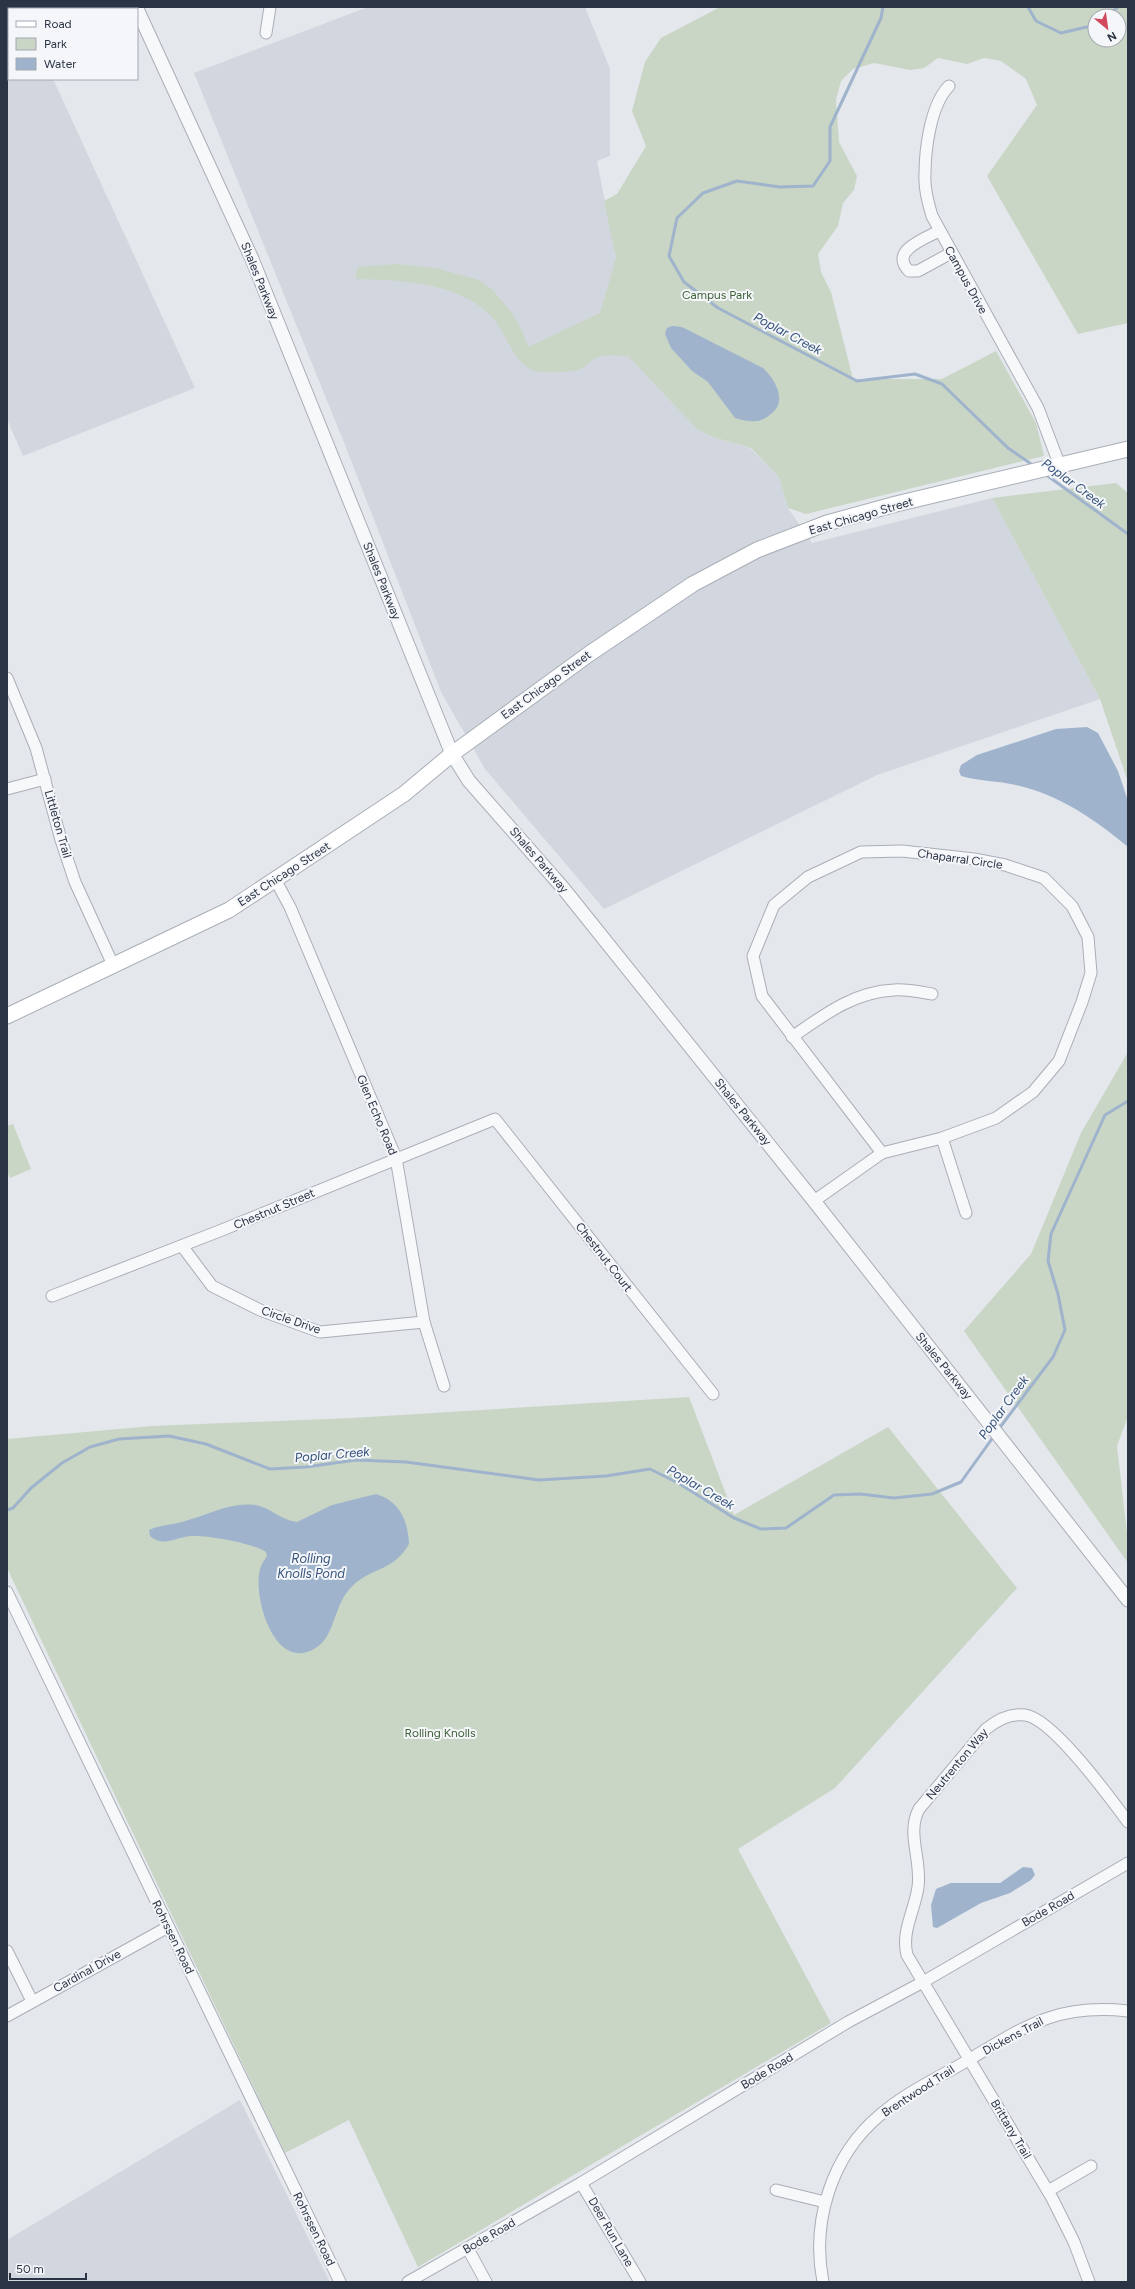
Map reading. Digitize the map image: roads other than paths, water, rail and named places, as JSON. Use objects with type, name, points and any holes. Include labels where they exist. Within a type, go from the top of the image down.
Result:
[{"type":"main road","name":"East Chicago Street","points":[[7,1016],[114,967],[229,910],[276,881],[404,794],[452,754],[571,666],[658,606],[693,584],[757,550],[827,523],[896,504],[1128,449]]},
{"type":"street","points":[[266,33],[270,7]]},
{"type":"street","name":"Shales Parkway","points":[[138,10],[252,258],[452,754],[469,781],[563,888],[814,1200],[852,1252],[1014,1453],[1128,1600]]},
{"type":"street","name":"Campus Drive","points":[[949,86],[938,99],[935,108],[924,174],[928,201],[939,231],[1038,408],[1060,466]]},
{"type":"street","points":[[939,231],[912,245],[905,252],[902,258],[904,266],[909,271],[918,271],[951,253]]},
{"type":"street","name":"Littleton Trail","points":[[7,678],[36,748],[61,840],[75,882],[114,967]]},
{"type":"street","points":[[7,789],[45,779]]},
{"type":"street","name":"Chaparral Circle","points":[[814,1200],[882,1153],[942,1138],[996,1118],[1033,1092],[1059,1061],[1082,1002],[1091,973],[1088,937],[1072,906],[1044,878],[1005,865],[974,859],[902,851],[861,852],[808,877],[774,905],[753,956],[762,996],[882,1153]]},
{"type":"street","name":"Glen Echo Road","points":[[276,881],[290,907],[396,1158],[424,1322],[444,1386]]},
{"type":"street","points":[[792,1037],[838,1006],[865,994],[896,990],[932,994]]},
{"type":"street","name":"Chestnut Street","points":[[52,1296],[182,1246],[495,1119]]},
{"type":"street","name":"Chestnut Court","points":[[495,1119],[713,1394]]},
{"type":"street","points":[[942,1138],[966,1213]]},
{"type":"street","name":"Circle Drive","points":[[182,1246],[212,1286],[260,1310],[320,1332],[424,1322]]},
{"type":"street","name":"Rohrssen Road","points":[[7,1592],[340,2282]]},
{"type":"street","name":"Neutrenton Way","points":[[923,1982],[907,1955],[904,1942],[918,1886],[913,1828],[914,1818],[919,1808],[986,1729],[996,1720],[1016,1715],[1027,1715],[1043,1722],[1110,1798],[1128,1822]]},
{"type":"street","name":"Bode Road","points":[[408,2282],[581,2183],[848,2022],[923,1982],[1128,1863]]},
{"type":"street","name":"Cardinal Drive","points":[[7,2016],[168,1927]]},
{"type":"street","points":[[7,1951],[32,2001]]},
{"type":"street","name":"Brittany Trail","points":[[923,1982],[1048,2191],[1074,2242],[1089,2282]]},
{"type":"street","name":"Dickens Trail","points":[[970,2059],[1036,2022],[1065,2012],[1086,2009],[1128,2010]]},
{"type":"street","name":"Brentwood Trail","points":[[823,2282],[820,2255],[821,2222],[824,2202],[843,2160],[860,2134],[879,2115],[900,2100],[970,2059]]},
{"type":"street","points":[[1048,2191],[1091,2166]]},
{"type":"street","name":"Deer Run Lane","points":[[581,2183],[640,2282]]},
{"type":"street","points":[[776,2190],[824,2202]]},
{"type":"street","points":[[468,2249],[486,2282]]},
{"type":"water","points":[[672,326],[682,327],[763,368],[772,378],[778,390],[779,403],[776,409],[763,420],[759,421],[749,421],[735,418],[708,382],[692,371],[671,348],[665,334],[667,328]]},
{"type":"water","points":[[1087,727],[1098,733],[1118,771],[1128,801],[1128,847],[1090,818],[1061,801],[1032,789],[1016,785],[961,776],[959,771],[961,765],[977,755],[1056,729]]},
{"type":"water","name":"Rolling Knolls Pond","points":[[376,1494],[391,1502],[401,1513],[407,1527],[409,1544],[403,1553],[395,1560],[355,1583],[343,1599],[332,1626],[323,1642],[316,1648],[307,1652],[294,1653],[283,1647],[274,1637],[267,1624],[259,1594],[260,1567],[267,1556],[266,1552],[241,1543],[218,1538],[191,1536],[165,1542],[150,1536],[149,1530],[153,1528],[182,1522],[227,1507],[245,1505],[260,1506],[285,1519],[297,1522],[332,1505]]},
{"type":"water","points":[[1023,1867],[1032,1868],[1035,1875],[1031,1880],[1010,1893],[981,1903],[937,1928],[933,1927],[931,1905],[936,1889],[951,1883],[1000,1883]]},
{"type":"waterway","name":"Poplar Creek","points":[[883,7],[881,18],[830,127],[830,161],[813,186],[780,187],[737,181],[703,193],[677,218],[669,256],[684,282],[718,308],[857,381],[915,374],[942,384],[1008,448],[1034,466]]},
{"type":"waterway","name":"Poplar Creek","points":[[1028,7],[1036,21],[1061,33],[1087,27]]},
{"type":"waterway","name":"Poplar Creek","points":[[1045,474],[1128,534]]},
{"type":"waterway","name":"Poplar Creek","points":[[998,1430],[1053,1357],[1065,1330],[1058,1294],[1048,1261],[1051,1234],[1105,1115],[1128,1101]]},
{"type":"waterway","name":"Poplar Creek","points":[[7,1510],[13,1508],[31,1488],[62,1463],[90,1447],[119,1439],[169,1436],[206,1444],[270,1469],[306,1467],[356,1460],[406,1462],[539,1480],[606,1476],[650,1469],[680,1484],[734,1518],[761,1529],[786,1528],[834,1495],[860,1494],[894,1498],[932,1494],[961,1482],[994,1436]]},
{"type":"park label","name":"Campus Park","points":[[717,295]]},
{"type":"park label","name":"Rolling Knolls","points":[[440,1733]]}]
